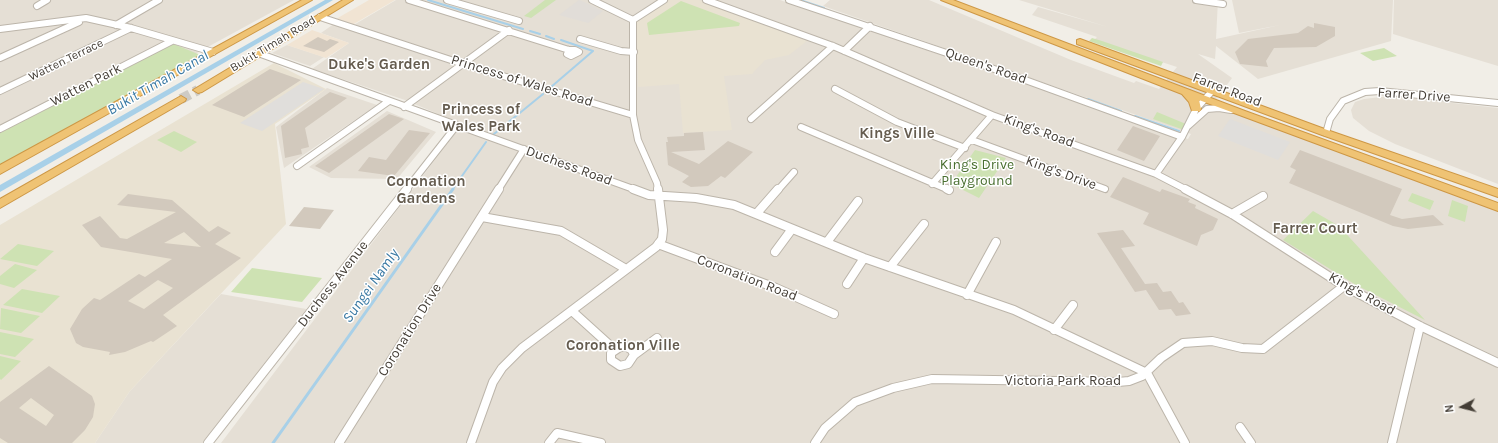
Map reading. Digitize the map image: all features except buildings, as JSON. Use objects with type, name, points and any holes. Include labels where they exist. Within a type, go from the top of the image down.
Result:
[{"type":"highway","points":[[0,170],[308,0]]},
{"type":"highway","name":"Bukit Timah Road","points":[[198,90],[349,0]]},
{"type":"highway","name":"Farrer Road","points":[[945,0],[1498,207]]},
{"type":"highway","name":"Farrer Road","points":[[967,0],[1326,132],[1498,193]]},
{"type":"highway","points":[[1182,89],[1194,101],[1196,109]]},
{"type":"highway","points":[[0,204],[181,100]]},
{"type":"street","points":[[37,6],[47,0]]},
{"type":"street","points":[[116,25],[159,0]]},
{"type":"street","points":[[409,0],[569,50]]},
{"type":"street","points":[[447,0],[519,21]]},
{"type":"street","points":[[592,0],[633,20]]},
{"type":"street","points":[[633,20],[664,0]]},
{"type":"street","name":"King's Road","points":[[706,0],[833,46],[992,115],[1156,174],[1232,214],[1344,286],[1420,326],[1498,363]]},
{"type":"street","name":"Queen's Road","points":[[789,0],[1006,73],[1182,137]]},
{"type":"street","points":[[1196,0],[1223,4]]},
{"type":"street","name":"Princess of Wales Road","points":[[320,17],[464,64],[633,115]]},
{"type":"street","points":[[0,58],[86,18]]},
{"type":"street","points":[[0,29],[86,18],[131,28],[213,52]]},
{"type":"street","points":[[470,443],[494,382],[502,368],[522,348],[626,269],[658,244],[662,239],[663,230],[660,196],[657,183],[638,140],[633,115],[633,20]]},
{"type":"street","points":[[52,35],[62,24],[60,22]]},
{"type":"street","points":[[844,51],[870,26]]},
{"type":"street","name":"Watten Terrace","points":[[0,91],[131,28]]},
{"type":"street","points":[[404,106],[509,30]]},
{"type":"street","points":[[580,39],[618,51],[634,52]]},
{"type":"street","name":"Watten Park","points":[[0,129],[172,41]]},
{"type":"street","points":[[750,118],[833,46]]},
{"type":"street","name":"Duchess Road","points":[[258,53],[649,195],[722,202],[757,213],[864,258],[967,295],[1014,310],[1147,373]]},
{"type":"street","points":[[834,90],[897,122],[965,148]]},
{"type":"street","points":[[1156,174],[1182,137],[1196,109],[1213,90]]},
{"type":"street","name":"Farrer Drive","points":[[1326,132],[1330,119],[1343,101],[1354,95],[1365,92],[1380,91],[1498,103]]},
{"type":"street","points":[[298,166],[389,101]]},
{"type":"street","points":[[1188,126],[1207,109],[1219,108],[1241,112]]},
{"type":"street","points":[[932,184],[972,140],[992,115]]},
{"type":"street","name":"Duchess Avenue","points":[[208,443],[457,125]]},
{"type":"street","points":[[801,127],[949,190]]},
{"type":"street","name":"King's Drive","points":[[972,140],[1105,189]]},
{"type":"street","name":"Coronation Drive","points":[[339,443],[524,149]]},
{"type":"street","points":[[757,213],[794,172]]},
{"type":"street","points":[[1232,214],[1263,196]]},
{"type":"street","points":[[828,242],[858,201]]},
{"type":"street","points":[[482,217],[561,231],[626,269]]},
{"type":"street","points":[[890,267],[924,224]]},
{"type":"street","points":[[775,252],[792,229]]},
{"type":"street","points":[[967,295],[996,242]]},
{"type":"street","name":"Coronation Road","points":[[658,244],[776,288],[834,314]]},
{"type":"street","points":[[847,284],[864,258]]},
{"type":"street","name":"Victoria Park Road","points":[[815,443],[825,428],[855,402],[893,388],[932,379],[1118,382],[1129,381],[1147,373],[1160,358],[1183,343],[1212,342],[1242,348],[1263,349],[1344,286]]},
{"type":"street","points":[[1054,330],[1073,304]]},
{"type":"street","points":[[572,311],[614,350]]},
{"type":"street","points":[[1392,443],[1420,326]]},
{"type":"street","points":[[634,355],[632,350],[627,347],[620,347],[612,352],[610,360],[616,365],[620,366],[628,364],[634,355],[657,338]]},
{"type":"street","points":[[1147,373],[1185,443]]},
{"type":"street","points":[[1240,427],[1250,443]]},
{"type":"street","points":[[549,443],[552,437],[557,433],[563,433],[601,443]]},
{"type":"shaded area","points":[[0,0],[294,0],[0,160]]},
{"type":"shaded area","points":[[369,0],[395,0],[352,25],[336,19]]},
{"type":"shaded area","points":[[396,0],[780,0],[1188,139],[1191,134],[823,6],[830,0],[929,0],[1071,60],[1134,83],[1136,81],[1159,89],[1177,67],[1094,40],[1097,37],[1032,15],[1038,7],[1108,27],[1019,0],[1218,0],[1216,39],[1280,25],[1239,33],[1232,0],[1393,0],[1391,41],[1258,79],[1216,46],[1215,59],[1198,54],[1232,78],[1212,105],[1444,191],[1498,209],[1498,443],[221,443],[462,124],[405,100],[312,69],[349,43],[321,33],[338,21],[352,26]]},
{"type":"shaded area","points":[[579,0],[603,11],[588,23],[559,15]]},
{"type":"shaded area","points":[[667,0],[699,0],[807,41],[789,55],[765,60],[752,74],[724,76],[732,130],[683,133],[679,84],[638,87],[637,19]]},
{"type":"shaded area","points":[[1394,0],[1498,0],[1498,66],[1393,34]]},
{"type":"shaded area","points":[[312,30],[349,43],[326,58],[287,45]]},
{"type":"shaded area","points":[[287,45],[324,57],[310,66],[272,53]]},
{"type":"shaded area","points":[[274,63],[326,89],[275,124],[286,224],[130,391],[95,443],[0,443],[0,225]]},
{"type":"shaded area","points":[[303,82],[324,89],[262,131],[240,123]]},
{"type":"shaded area","points":[[327,88],[377,105],[284,168],[276,127]]},
{"type":"shaded area","points":[[1389,96],[1498,108],[1498,184],[1395,144],[1369,131],[1353,118],[1351,110],[1355,102],[1364,99]]},
{"type":"shaded area","points":[[387,111],[436,132],[397,179],[331,178],[309,167]]},
{"type":"shaded area","points":[[1230,119],[1290,142],[1278,160],[1218,136]]},
{"type":"shaded area","points":[[221,294],[312,310],[208,443],[95,443],[130,391]]},
{"type":"green space","points":[[545,0],[556,0],[531,18],[524,16]]},
{"type":"green space","points":[[681,1],[740,23],[739,26],[649,35],[647,23]]},
{"type":"green space","points":[[1092,38],[1163,62],[1161,66],[1089,41]]},
{"type":"green space","points":[[171,43],[203,56],[0,166],[0,131]]},
{"type":"green space","points":[[1384,48],[1397,56],[1373,61],[1360,53]]},
{"type":"green space","points":[[1157,112],[1186,124],[1184,130],[1153,119]]},
{"type":"green space","points":[[174,131],[197,142],[181,152],[157,140]]},
{"type":"green space","name":"King's Drive Playground","points":[[975,150],[1006,158],[979,198],[951,184]]},
{"type":"green space","points":[[1412,193],[1434,201],[1430,210],[1408,201]]},
{"type":"green space","points":[[1452,200],[1468,206],[1465,222],[1448,216]]},
{"type":"green space","points":[[1313,211],[1339,226],[1425,320],[1356,285],[1283,240]]},
{"type":"green space","points":[[18,244],[54,251],[37,266],[0,259]]},
{"type":"green space","points":[[15,264],[37,270],[14,288],[0,284],[0,276]]},
{"type":"green space","points":[[252,268],[322,278],[302,302],[231,292]]},
{"type":"green space","points":[[22,289],[60,296],[42,313],[3,305]]},
{"type":"green space","points":[[1,308],[40,316],[21,333],[0,329]]},
{"type":"green space","points":[[0,332],[34,339],[15,357],[0,354]]},
{"type":"green space","points":[[0,356],[21,361],[1,380],[0,379]]},
{"type":"waterway","name":"Bukit Timah Canal","points":[[0,189],[330,0]]},
{"type":"waterway","name":"Sungei Namly","points":[[428,0],[523,29]]},
{"type":"waterway","points":[[800,0],[824,8]]},
{"type":"waterway","name":"Sungei Namly","points":[[530,31],[540,34]]},
{"type":"waterway","name":"Sungei Namly","points":[[546,36],[554,39]]},
{"type":"waterway","name":"Sungei Namly","points":[[551,87],[593,51],[561,40]]},
{"type":"waterway","name":"Sungei Namly","points":[[494,134],[543,94]]},
{"type":"waterway","points":[[1088,99],[1121,111]]},
{"type":"waterway","points":[[1135,116],[1179,131]]},
{"type":"waterway","name":"Sungei Namly","points":[[452,190],[486,142]]},
{"type":"waterway","name":"Sungei Namly","points":[[273,443],[453,189]]},
{"type":"tunnel","points":[[181,99],[198,90]]},
{"type":"district","name":"Duke's Garden","points":[[379,65]]},
{"type":"district","name":"Princess of Wales Park","points":[[481,118]]},
{"type":"district","name":"Kings Ville","points":[[897,134]]},
{"type":"district","name":"Coronation Gardens","points":[[426,190]]},
{"type":"district","name":"Farrer Court","points":[[1315,229]]},
{"type":"district","name":"Coronation Ville","points":[[623,346]]}]
